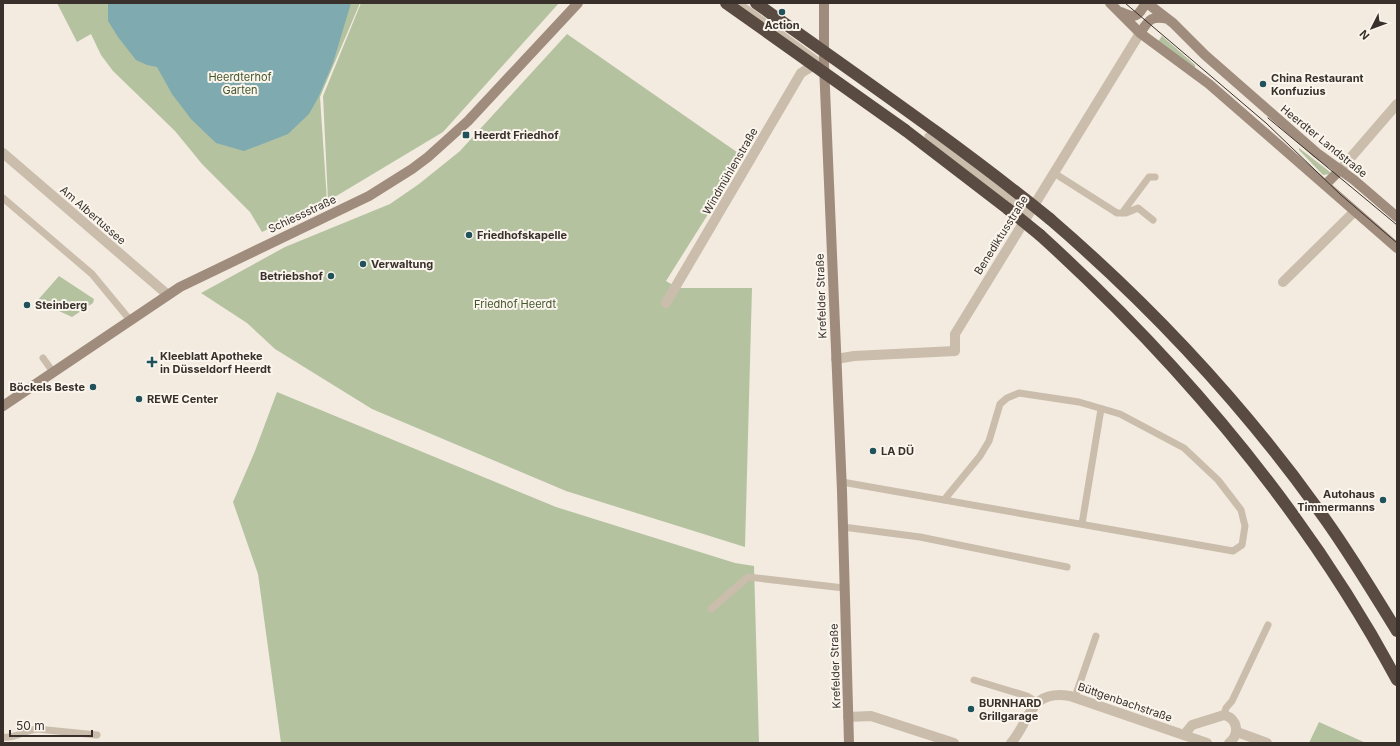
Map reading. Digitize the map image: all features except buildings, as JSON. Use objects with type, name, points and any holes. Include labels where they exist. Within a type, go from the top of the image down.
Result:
[{"type":"highway","points":[[726,3],[951,164],[1040,235],[1089,280],[1183,377],[1264,474],[1325,559],[1374,637],[1397,680]]},
{"type":"highway","points":[[756,3],[927,124],[1050,219],[1107,269],[1155,315],[1205,368],[1286,465],[1350,556],[1397,631]]},
{"type":"main road","name":"Schiessstraße","points":[[3,406],[180,286],[227,262],[369,196],[412,169],[428,157],[468,121],[578,3]]},
{"type":"main road","name":"Krefelder Straße","points":[[824,3],[824,65],[842,482],[849,743]]},
{"type":"main road","points":[[1113,7],[1130,16],[1134,16],[1138,14],[1147,3]]},
{"type":"main road","name":"Heerdter Landstraße","points":[[1147,3],[1170,20],[1234,80],[1317,153],[1397,217]]},
{"type":"main road","points":[[1113,7],[1140,34],[1209,84],[1397,248]]},
{"type":"main road","points":[[1140,34],[1152,19],[1156,17],[1170,20]]},
{"type":"main road","points":[[1324,185],[1340,170]]},
{"type":"street","name":"Benediktusstraße","points":[[836,359],[854,356],[954,351],[955,334],[1140,34]]},
{"type":"street","name":"Windmühlenstraße","points":[[666,303],[801,73],[811,67],[824,65]]},
{"type":"street","points":[[1340,170],[1397,104]]},
{"type":"street","name":"Am Albertussee","points":[[3,153],[168,295]]},
{"type":"street","points":[[1283,282],[1354,212]]},
{"type":"street","name":"Büttgenbachstraße","points":[[1011,743],[1029,711],[1038,702],[1058,694],[1075,697],[1207,743]]},
{"type":"street","points":[[1184,735],[1192,725],[1217,715],[1224,715],[1232,720],[1237,732],[1268,743]]},
{"type":"street","points":[[848,717],[871,716],[954,743]]},
{"type":"street","points":[[1229,743],[1237,732]]},
{"type":"lane","points":[[739,3],[824,65]]},
{"type":"lane","points":[[928,136],[1029,214]]},
{"type":"lane","points":[[1054,173],[1117,213],[1138,208],[1153,220]]},
{"type":"lane","points":[[1122,213],[1148,177],[1155,176]]},
{"type":"lane","points":[[3,198],[92,274],[130,320]]},
{"type":"lane","points":[[43,358],[53,372]]},
{"type":"lane","points":[[842,482],[944,500],[1082,524],[1234,550],[1242,545],[1245,535],[1245,526],[1241,510],[1218,480],[1184,448],[1120,414],[1079,402],[1018,393],[1000,404],[989,441],[980,456],[944,500]]},
{"type":"lane","points":[[1082,524],[1101,409]]},
{"type":"lane","points":[[843,526],[920,537],[1067,567]]},
{"type":"lane","points":[[710,609],[748,577],[844,588]]},
{"type":"lane","points":[[1224,715],[1226,708],[1232,700],[1268,625]]},
{"type":"lane","points":[[1075,697],[1096,636]]},
{"type":"lane","points":[[974,680],[1027,696],[1038,702]]},
{"type":"lane","points":[[3,737],[11,737],[29,730],[37,729],[97,735]]},
{"type":"green space","name":"Heerdterhof Garten","points":[[57,3],[360,3],[320,97],[327,201],[262,232],[250,212],[202,164],[175,131],[113,71],[101,55],[91,34],[77,42]]},
{"type":"green space","points":[[361,3],[559,3],[443,132],[328,201],[323,96]]},
{"type":"green space","name":"Friedhof Heerdt","points":[[567,34],[744,157],[666,281],[678,288],[752,288],[745,547],[566,491],[372,409],[275,349],[247,323],[201,293],[285,247],[390,204],[419,184],[460,151]]},
{"type":"green space","points":[[1162,36],[1195,65],[1195,67],[1157,43]]},
{"type":"green space","points":[[1299,148],[1330,172],[1330,174],[1323,175],[1299,150]]},
{"type":"green space","points":[[59,276],[94,299],[93,303],[72,317],[37,301]]},
{"type":"green space","points":[[277,392],[556,507],[735,563],[754,566],[759,743],[281,743],[258,574],[233,502],[255,451]]},
{"type":"green space","points":[[1319,722],[1366,743],[1309,743]]},
{"type":"water","name":"Heerdterhof Garten","points":[[108,3],[351,3],[333,63],[318,98],[309,114],[288,134],[244,151],[216,143],[191,119],[172,94],[157,67],[147,65],[136,60],[118,37],[108,21]]},
{"type":"tram line","points":[[1125,3],[1266,123],[1341,195],[1397,243]]},
{"type":"tram line","points":[[1268,118],[1397,225]]},
{"type":"place","name":"Action","points":[[782,12]]},
{"type":"place","name":"China Restaurant Konfuzius","points":[[1263,84]]},
{"type":"place","name":"Heerdt Friedhof","points":[[466,135]]},
{"type":"place","name":"Friedhofskapelle","points":[[469,235]]},
{"type":"place","name":"Verwaltung","points":[[363,264]]},
{"type":"place","name":"Betriebshof","points":[[331,276]]},
{"type":"place","name":"Steinberg","points":[[27,305]]},
{"type":"place","name":"Kleeblatt Apotheke in Düsseldorf Heerdt","points":[[152,362]]},
{"type":"place","name":"Böckels Beste","points":[[93,387]]},
{"type":"place","name":"REWE Center","points":[[139,399]]},
{"type":"place","name":"LA DÜ","points":[[873,451]]},
{"type":"place","name":"Autohaus Timmermanns","points":[[1383,500]]},
{"type":"place","name":"BURNHARD Grillgarage","points":[[971,709]]}]
